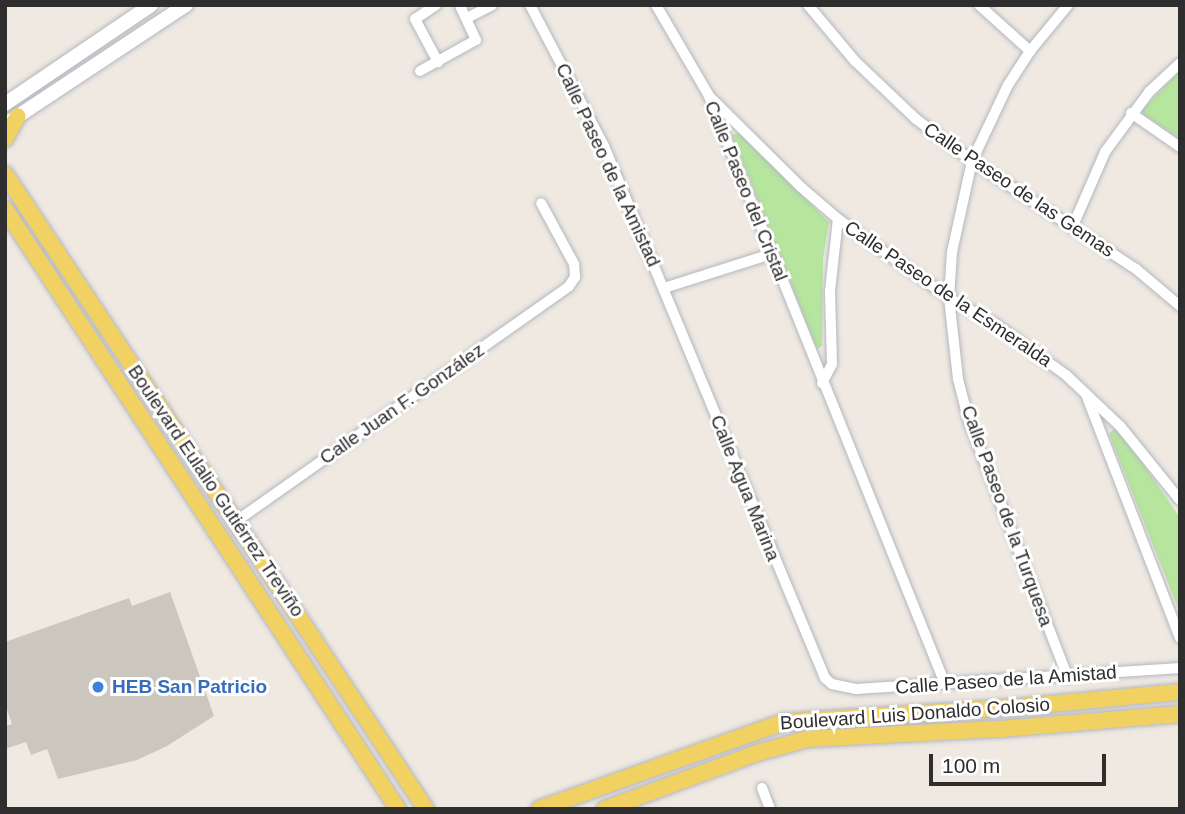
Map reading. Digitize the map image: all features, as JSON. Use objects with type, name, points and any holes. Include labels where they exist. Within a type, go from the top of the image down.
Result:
[{"type":"main road","points":[[5,104],[151,5]]},
{"type":"main road","points":[[5,139],[12,120],[186,5]]},
{"type":"main road","name":"Boulevard Eulalio Gutiérrez Treviño","points":[[5,164],[8,179],[426,809]]},
{"type":"main road","name":"Boulevard Eulalio Gutiérrez Treviño","points":[[5,209],[398,809]]},
{"type":"main road","points":[[304,668],[314,640]]},
{"type":"main road","name":"Boulevard Luis Donaldo Colosio","points":[[539,809],[783,722],[1017,707],[1180,692]]},
{"type":"main road","name":"Boulevard Luis Donaldo Colosio","points":[[605,809],[757,753],[807,739],[1001,729],[1180,714]]},
{"type":"main road","points":[[380,782],[386,809]]},
{"type":"street","points":[[436,5],[415,19],[438,62]]},
{"type":"street","points":[[420,71],[474,43],[476,38],[460,5]]},
{"type":"street","points":[[467,18],[492,5]]},
{"type":"street","name":"Calle Paseo de la Amistad","points":[[530,5],[586,108],[664,288]]},
{"type":"street","name":"Calle Paseo del Cristal","points":[[656,5],[708,94],[945,684]]},
{"type":"street","name":"Calle Paseo de las Gemas","points":[[808,5],[855,61],[893,99],[972,161],[1136,269],[1180,306]]},
{"type":"street","points":[[979,5],[1030,51]]},
{"type":"street","name":"Calle Paseo de la Turquesa","points":[[1068,5],[1030,51],[990,119],[972,161],[952,252],[949,298],[958,379],[969,422],[1068,678]]},
{"type":"street","points":[[1072,228],[1091,179],[1131,113],[1180,63]]},
{"type":"street","name":"Calle Paseo de la Esmeralda","points":[[708,94],[838,219],[949,298],[1038,353],[1086,394],[1152,463],[1180,500]]},
{"type":"street","points":[[1131,113],[1180,147]]},
{"type":"street","name":"Calle Juan F. González","points":[[235,522],[569,286],[575,277],[575,264],[541,203]]},
{"type":"street","points":[[822,383],[832,364],[830,291],[838,219]]},
{"type":"street","points":[[664,288],[771,254]]},
{"type":"street","name":"Calle Agua Marina","points":[[664,288],[819,671],[832,684]]},
{"type":"street","points":[[1086,394],[1180,638]]},
{"type":"street","name":"Calle Paseo de la Amistad","points":[[832,684],[856,689],[1068,678],[1180,668]]},
{"type":"street","points":[[762,788],[770,809]]},
{"type":"green space","points":[[1180,70],[1180,139],[1144,115],[1142,110]]},
{"type":"green space","points":[[739,133],[829,222],[823,259],[822,346],[817,349],[732,135]]},
{"type":"green space","points":[[1115,428],[1127,440],[1180,518],[1180,613],[1109,434]]},
{"type":"building","points":[[170,592],[214,716],[167,746],[137,760],[58,779],[47,749],[31,755],[26,742],[5,749],[5,726],[12,724],[5,704],[5,642],[129,598],[132,606]]},
{"type":"place","name":"HEB San Patricio","points":[[98,687]]}]
